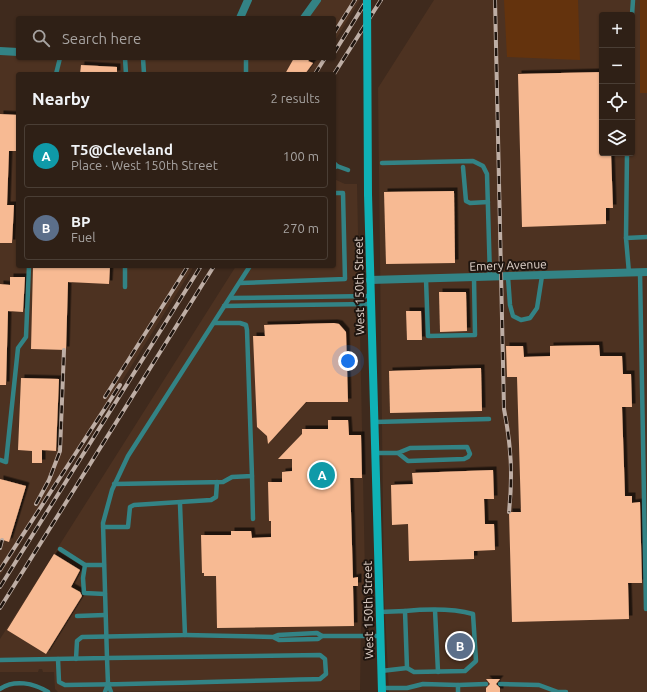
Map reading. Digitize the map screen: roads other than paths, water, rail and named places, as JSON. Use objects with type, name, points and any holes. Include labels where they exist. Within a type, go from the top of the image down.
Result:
[{"type":"main road","name":"West 150th Street","points":[[367,0],[368,194],[382,690]]},
{"type":"street","points":[[241,16],[248,0]]},
{"type":"street","points":[[306,16],[318,0]]},
{"type":"street","points":[[0,51],[16,52]]},
{"type":"street","name":"Emery Avenue","points":[[370,280],[643,272]]},
{"type":"lane","points":[[632,12],[633,0]]},
{"type":"lane","points":[[56,72],[60,60]]},
{"type":"lane","points":[[126,60],[126,72]]},
{"type":"lane","points":[[144,60],[144,72]]},
{"type":"lane","points":[[246,60],[246,72]]},
{"type":"lane","points":[[627,156],[626,238],[629,273]]},
{"type":"lane","points":[[382,162],[473,161],[483,166],[487,174],[490,277]]},
{"type":"lane","points":[[336,166],[348,170]]},
{"type":"lane","points":[[463,167],[466,201],[470,203],[488,202]]},
{"type":"lane","points":[[240,283],[345,279],[343,193],[336,193]]},
{"type":"lane","points":[[626,238],[647,236]]},
{"type":"lane","points":[[0,460],[6,462],[18,348],[26,337],[29,268]]},
{"type":"lane","points":[[125,268],[125,287]]},
{"type":"lane","points":[[111,692],[108,684],[103,527],[105,514],[114,484],[128,456],[224,306],[231,298],[249,268]]},
{"type":"lane","points":[[643,272],[646,609]]},
{"type":"lane","points":[[508,277],[510,305],[513,316],[521,320],[530,318],[537,308],[542,276]]},
{"type":"lane","points":[[426,279],[428,336],[475,335],[474,278]]},
{"type":"lane","points":[[231,298],[371,300]]},
{"type":"lane","points":[[275,298],[275,306]]},
{"type":"lane","points":[[224,306],[275,306],[371,300]]},
{"type":"lane","points":[[214,322],[240,322],[246,326],[247,330],[253,519]]},
{"type":"lane","points":[[375,422],[489,419]]},
{"type":"lane","points":[[376,453],[398,453],[410,448],[467,447],[470,454],[464,459],[408,460],[398,453]]},
{"type":"lane","points":[[114,484],[223,482],[232,477],[252,476]]},
{"type":"lane","points":[[103,527],[128,527],[128,510],[134,505],[180,504],[214,499],[217,494],[217,482]]},
{"type":"lane","points":[[180,504],[185,635]]},
{"type":"lane","points":[[60,549],[85,565],[104,565]]},
{"type":"lane","points":[[85,565],[83,578],[84,593],[105,594]]},
{"type":"lane","points":[[380,612],[435,610],[473,614],[476,661],[465,671],[414,672],[407,668],[381,671]]},
{"type":"lane","points":[[435,610],[438,672]]},
{"type":"lane","points":[[405,611],[407,668]]},
{"type":"lane","points":[[76,616],[105,615]]},
{"type":"lane","points":[[76,659],[78,638],[106,636],[185,635],[273,637],[279,640],[299,640],[318,639],[322,636],[380,636]]},
{"type":"lane","points":[[0,660],[320,654],[326,659],[326,674],[320,679],[62,685],[59,682],[58,659]]},
{"type":"lane","points":[[0,689],[5,686],[22,683],[38,686],[48,692]]},
{"type":"lane","points":[[105,692],[108,684]]},
{"type":"lane","points":[[382,690],[407,688],[423,684],[486,684]]},
{"type":"lane","points":[[500,684],[539,684],[558,692],[566,692]]},
{"type":"lane","points":[[458,685],[458,692]]},
{"type":"lane","points":[[416,686],[416,692]]},
{"type":"railway","points":[[336,30],[355,0]]},
{"type":"railway","points":[[336,50],[367,0]]},
{"type":"railway","points":[[335,72],[381,0]]},
{"type":"railway","points":[[495,0],[504,409],[510,448],[511,473],[509,512]]},
{"type":"railway","points":[[316,72],[324,60]]},
{"type":"railway","points":[[105,397],[187,268]]},
{"type":"railway","points":[[0,587],[200,268]]},
{"type":"railway","points":[[0,608],[213,268]]},
{"type":"railway","points":[[36,504],[49,480],[60,451],[64,350]]},
{"type":"railway","points":[[0,570],[120,385]]},
{"type":"railway","points":[[0,548],[2,540]]},
{"type":"place","name":"T5@Cleveland","points":[[322,475]]},
{"type":"place","name":"BP","points":[[460,646]]}]
